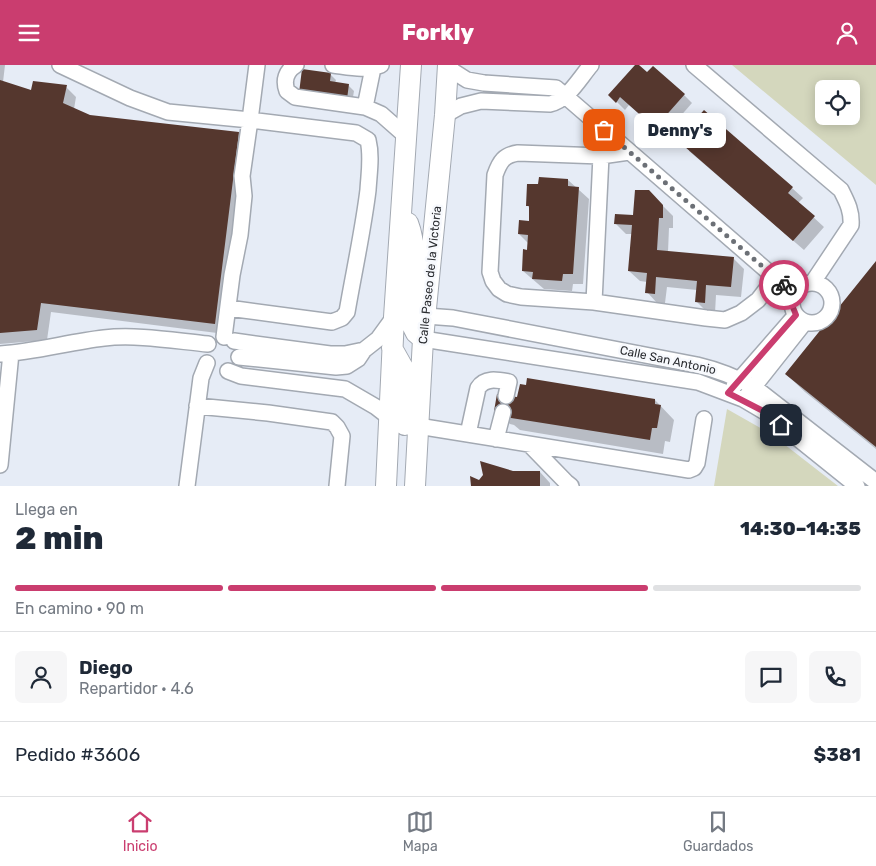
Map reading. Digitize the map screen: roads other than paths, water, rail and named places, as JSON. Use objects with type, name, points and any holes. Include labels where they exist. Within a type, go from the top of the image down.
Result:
[{"type":"main road","points":[[386,486],[383,412],[392,348],[403,207],[411,65]]},
{"type":"main road","name":"Calle Paseo de la Victoria","points":[[415,486],[423,339],[448,67]]},
{"type":"main road","points":[[403,207],[411,231],[414,255],[412,323],[416,333],[423,339]]},
{"type":"main road","points":[[392,348],[406,373],[404,486]]},
{"type":"street","points":[[60,65],[130,98],[168,112],[356,133],[368,139],[370,148],[362,239],[358,251],[347,312],[342,318],[332,322],[228,308]]},
{"type":"street","points":[[257,65],[242,176],[244,196],[228,308],[228,357],[222,376],[234,382],[342,396],[383,412]]},
{"type":"street","points":[[296,65],[289,71],[285,81],[287,91],[295,97],[365,107],[381,114],[406,136]]},
{"type":"street","points":[[333,65],[377,67],[365,107]]},
{"type":"street","points":[[445,115],[462,106],[481,101],[550,104],[559,102],[591,65]]},
{"type":"street","points":[[694,65],[841,190],[852,213],[851,225],[813,282]]},
{"type":"street","points":[[448,67],[467,80],[556,88],[794,294]]},
{"type":"street","points":[[629,152],[601,156],[518,153],[509,154],[503,159],[495,175],[490,272],[493,281],[499,289],[507,294],[521,297],[594,302],[706,319],[725,320],[741,313],[758,300],[775,278]]},
{"type":"street","points":[[594,302],[601,156]]},
{"type":"street","points":[[813,282],[826,287],[833,300],[832,307],[825,319],[812,323],[800,319],[792,305],[794,294],[802,285],[813,282]]},
{"type":"street","name":"Calle San Antonio","points":[[426,315],[453,318],[697,365],[740,379],[754,387],[876,482]]},
{"type":"street","points":[[187,486],[201,378],[228,357],[361,355],[378,339],[394,317]]},
{"type":"street","points":[[728,393],[800,319]]},
{"type":"street","points":[[743,399],[754,387],[800,319]]},
{"type":"street","points":[[0,465],[6,354],[104,337],[165,339],[208,344],[215,338],[228,357]]},
{"type":"street","name":"Calle San Antonio","points":[[423,339],[698,382],[743,399],[765,412],[857,486]]},
{"type":"street","points":[[468,434],[478,388],[481,383],[489,380],[509,382],[506,396]]},
{"type":"street","points":[[197,406],[332,422],[342,435],[337,486]]},
{"type":"street","points":[[496,439],[503,412]]},
{"type":"street","points":[[418,426],[689,471],[697,463],[704,419]]},
{"type":"street","points":[[529,444],[571,486]]},
{"type":"place","name":"Denny's","points":[[604,130]]}]
